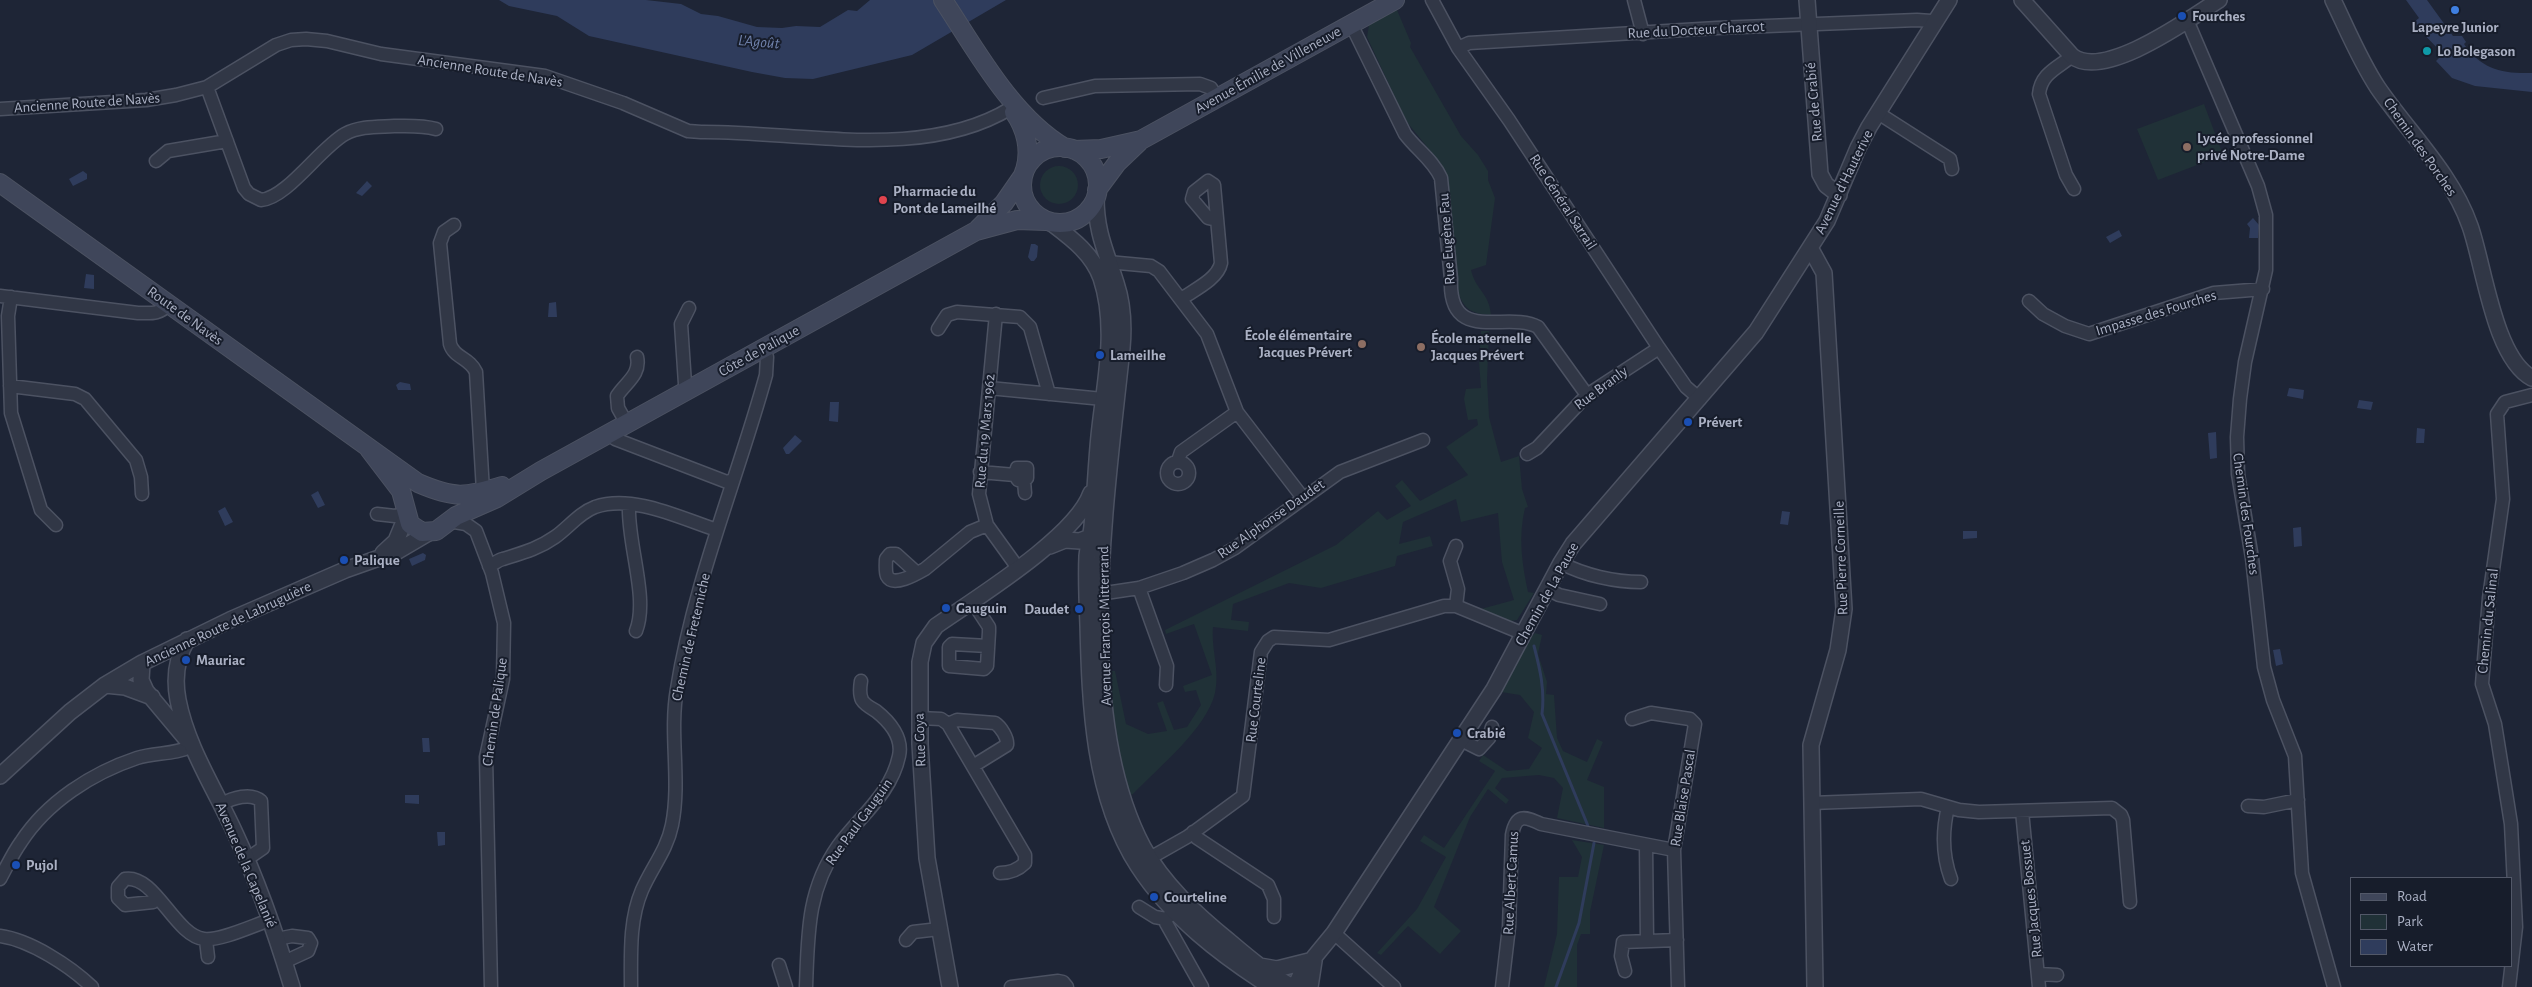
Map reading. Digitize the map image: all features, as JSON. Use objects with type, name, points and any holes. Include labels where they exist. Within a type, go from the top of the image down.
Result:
[{"type":"main road","points":[[943,0],[996,79],[1037,129],[1084,157],[1092,166],[1097,178],[1097,194],[1091,208],[1078,219],[1061,224],[1048,222],[1029,208],[1024,198],[1024,174],[1028,160],[1026,141],[1020,122],[996,79]]},
{"type":"main road","name":"Avenue Émilie de Villeneuve","points":[[1069,149],[1100,150],[1140,140],[1395,0]]},
{"type":"main road","name":"Avenue Émilie de Villeneuve","points":[[1097,194],[1116,163],[1140,140]]},
{"type":"main road","points":[[1024,174],[1030,161],[1046,150],[1069,149]]},
{"type":"main road","name":"Côte de Palique","points":[[541,471],[618,432],[688,390],[765,353],[976,231],[1004,203],[1024,174]]},
{"type":"main road","name":"Route de Navès","points":[[0,183],[369,449]]},
{"type":"main road","name":"Côte de Palique","points":[[976,231],[1017,220],[1048,222]]},
{"type":"main road","points":[[369,449],[398,486],[406,512],[415,529],[441,526],[518,487],[541,471]]},
{"type":"main road","points":[[369,449],[414,480],[441,493],[448,504],[449,511],[441,526]]},
{"type":"main road","points":[[406,512],[407,501],[416,491],[428,488],[463,496],[541,471]]},
{"type":"street","name":"Rue Général Sarrail","points":[[1432,0],[1458,48],[1659,348],[1686,387],[1700,399]]},
{"type":"street","points":[[1634,0],[1643,34]]},
{"type":"street","name":"Rue de Crabié","points":[[1807,0],[1820,174],[1826,185],[1839,195]]},
{"type":"street","name":"Avenue d'Hauterive","points":[[1809,250],[1839,195],[1858,148],[1949,0]]},
{"type":"street","points":[[2022,0],[2072,56],[2086,63],[2102,62],[2140,48],[2219,0]]},
{"type":"street","name":"Chemin des Porches","points":[[2334,0],[2378,87],[2453,190],[2470,225],[2503,342],[2518,367],[2532,378]]},
{"type":"street","name":"Rue du Docteur Charcot","points":[[1458,48],[1469,43],[1809,24],[1917,20],[1931,21],[1935,24]]},
{"type":"street","name":"Chemin des Fourches","points":[[2187,20],[2264,205],[2268,243],[2263,289],[2245,362],[2237,455],[2251,551],[2264,667],[2273,700],[2293,748],[2302,873],[2334,987]]},
{"type":"street","name":"Rue Eugène Fau","points":[[1351,24],[1399,123],[1415,148],[1421,151],[1438,172],[1444,186],[1451,294],[1457,307],[1467,318],[1479,323],[1529,324],[1538,327],[1587,395]]},
{"type":"street","name":"Ancienne Route de Navès","points":[[0,109],[156,99],[208,87],[284,42],[299,39],[327,41],[381,54],[545,76],[614,99],[688,131],[901,139],[962,129],[989,120],[1011,108]]},
{"type":"street","points":[[2072,56],[2046,75],[2040,86],[2039,94],[2066,175],[2074,189]]},
{"type":"street","points":[[1043,98],[1095,86],[1200,84],[1212,88],[1217,98]]},
{"type":"street","points":[[208,87],[244,188],[249,194],[262,200],[278,194],[327,148],[354,130],[373,127],[422,126],[436,129]]},
{"type":"street","name":"Avenue d'Hauterive","points":[[1878,113],[1950,159],[1952,169]]},
{"type":"street","points":[[156,161],[168,152],[227,141]]},
{"type":"street","name":"Avenue François Mitterrand","points":[[1097,194],[1098,231],[1120,300],[1123,335],[1095,534],[1085,546],[1094,595],[1109,734],[1126,805],[1150,858],[1182,898],[1258,966],[1294,987]]},
{"type":"street","points":[[1181,300],[1220,269],[1217,220]]},
{"type":"street","name":"Avenue François Mitterrand","points":[[1048,222],[1084,251],[1094,264],[1101,280],[1107,306],[1109,333],[1095,479],[1093,716],[1099,758],[1108,795],[1132,855],[1170,915],[1223,955],[1271,987]]},
{"type":"street","points":[[454,225],[444,232],[440,243],[450,344],[453,352],[469,361],[476,372],[483,491]]},
{"type":"street","name":"Chemin de La Pause","points":[[1294,987],[1302,972],[1314,960],[1334,933],[1499,681],[1561,563],[1598,513],[1700,399],[1756,332],[1809,250]]},
{"type":"street","name":"Rue Pierre Corneille","points":[[1809,250],[1813,253],[1824,272],[1844,609],[1838,650],[1811,745],[1815,987]]},
{"type":"street","points":[[1108,262],[1156,268],[1207,334],[1237,412],[1302,498]]},
{"type":"street","name":"Impasse des Fourches","points":[[2029,301],[2043,314],[2065,326],[2089,334],[2214,294],[2263,289]]},
{"type":"street","points":[[56,526],[42,510],[12,421],[8,316],[5,297],[151,313],[160,311],[168,304]]},
{"type":"street","points":[[688,390],[685,384],[681,324],[689,308]]},
{"type":"street","points":[[938,329],[947,315],[952,312],[1016,316],[1027,322],[1049,394]]},
{"type":"street","name":"Rue du 19 Mars 1962","points":[[996,314],[979,494],[987,525],[1018,568]]},
{"type":"street","name":"Rue Branly","points":[[1527,454],[1537,448],[1587,395],[1659,348]]},
{"type":"street","name":"Chemin de Fretemiche","points":[[631,987],[636,908],[645,884],[664,851],[672,824],[676,777],[674,714],[676,690],[717,530],[764,382],[765,353]]},
{"type":"street","points":[[637,357],[638,362],[635,373],[617,396],[618,432],[727,482],[732,480]]},
{"type":"street","points":[[10,386],[75,394],[85,399],[136,460],[141,477],[142,494]]},
{"type":"street","points":[[989,388],[1103,400]]},
{"type":"street","name":"Chemin du Salinal","points":[[2512,961],[2516,927],[2511,824],[2495,724],[2482,684],[2489,598],[2503,499],[2498,414],[2505,402],[2532,395]]},
{"type":"street","points":[[1178,461],[1181,452],[1237,412]]},
{"type":"street","name":"Rue Alphonse Daudet","points":[[1094,595],[1138,588],[1183,573],[1228,552],[1340,472],[1359,463],[1423,440]]},
{"type":"street","points":[[980,472],[1021,483]]},
{"type":"street","name":"Rue Goya","points":[[950,987],[939,929],[924,827],[919,718],[919,671],[924,643],[936,626],[1042,550],[1075,521],[1087,503],[1095,479]]},
{"type":"street","points":[[489,566],[501,559],[525,554],[537,548],[594,508],[614,504],[652,509],[717,530]]},
{"type":"street","points":[[629,505],[628,520],[641,610],[636,631]]},
{"type":"street","points":[[377,514],[394,516],[406,512]]},
{"type":"street","points":[[371,560],[396,541],[406,512]]},
{"type":"street","points":[[1075,521],[1086,522],[1095,534]]},
{"type":"street","name":"Chemin de Palique","points":[[441,526],[460,522],[474,528],[489,566],[502,612],[504,637],[503,679],[486,757],[491,987]]},
{"type":"street","points":[[917,573],[970,532],[987,525]]},
{"type":"street","points":[[371,560],[396,552],[441,526]]},
{"type":"street","name":"Rue Goya","points":[[1042,550],[1065,540],[1095,534]]},
{"type":"street","points":[[1456,546],[1450,561],[1458,589],[1456,606],[1524,634]]},
{"type":"street","name":"Ancienne Route de Labruguière","points":[[0,776],[70,712],[105,686],[142,664],[186,640],[371,560]]},
{"type":"street","points":[[1561,563],[1584,573],[1641,582]]},
{"type":"street","points":[[1138,588],[1167,666],[1166,685]]},
{"type":"street","points":[[1547,589],[1558,595],[1600,604]]},
{"type":"street","points":[[972,601],[989,626],[988,646]]},
{"type":"street","name":"Rue Courteline","points":[[1150,858],[1193,832],[1239,799],[1245,791],[1260,652],[1268,641],[1280,636],[1329,640],[1444,606],[1456,606]]},
{"type":"street","points":[[186,640],[176,675],[178,702],[192,746]]},
{"type":"street","points":[[157,656],[168,659],[176,675]]},
{"type":"street","points":[[142,664],[141,680],[152,697],[192,746]]},
{"type":"street","points":[[861,681],[862,701],[890,724],[900,745],[920,744]]},
{"type":"street","points":[[105,686],[125,687],[152,697]]},
{"type":"street","name":"Rue Blaise Pascal","points":[[1632,719],[1651,713],[1690,720],[1695,724],[1674,850],[1678,987]]},
{"type":"street","points":[[919,718],[941,719],[948,724],[1024,855],[1022,866],[1012,872],[1000,872]]},
{"type":"street","points":[[948,724],[957,720],[994,723],[1007,740],[1005,747],[973,766]]},
{"type":"street","points":[[1461,740],[1479,749],[1489,738],[1492,727]]},
{"type":"street","name":"Rue Paul Gauguin","points":[[806,987],[809,926],[812,901],[818,883],[837,848],[886,788],[896,766],[900,745]]},
{"type":"street","points":[[0,878],[21,841],[41,817],[87,780],[116,765],[141,757],[183,750],[192,746]]},
{"type":"street","name":"Avenue de la Capelanié","points":[[192,746],[247,858],[277,939],[292,987]]},
{"type":"street","points":[[222,804],[239,798],[254,797],[261,802],[262,848],[247,858]]},
{"type":"street","points":[[1811,803],[1921,800],[1979,812],[2107,807],[2117,810],[2123,820],[2130,902]]},
{"type":"street","points":[[2248,806],[2264,807],[2298,800]]},
{"type":"street","points":[[1948,807],[1943,836],[1944,862],[1951,879]]},
{"type":"street","name":"Rue Jacques Bossuet","points":[[2022,811],[2039,987]]},
{"type":"street","name":"Rue Albert Camus","points":[[1502,987],[1509,927],[1512,835],[1515,822],[1518,819],[1523,818],[1540,824],[1674,850]]},
{"type":"street","points":[[1193,832],[1197,838],[1268,885],[1274,899],[1274,917]]},
{"type":"street","name":"Rue Blaise Pascal","points":[[1646,846],[1647,940]]},
{"type":"street","points":[[157,898],[190,933],[206,940],[270,920]]},
{"type":"street","points":[[1140,907],[1155,917],[1170,915],[1169,932],[1202,987]]},
{"type":"street","points":[[906,940],[913,932],[939,929]]},
{"type":"street","points":[[1334,933],[1394,987]]},
{"type":"street","points":[[0,936],[11,937],[62,963],[92,987]]},
{"type":"street","points":[[277,939],[300,937],[308,938],[311,943],[308,951],[284,962]]},
{"type":"street","points":[[206,940],[208,957]]},
{"type":"street","points":[[1625,971],[1621,956],[1623,942],[1677,940]]},
{"type":"street","points":[[1258,966],[1277,969],[1314,960]]},
{"type":"street","name":"Chemin de La Pause","points":[[1310,987],[1314,960]]},
{"type":"street","points":[[780,965],[786,987]]},
{"type":"street","name":"Chemin du Salinal","points":[[2509,987],[2511,967]]},
{"type":"street","points":[[2038,974],[2057,975]]},
{"type":"street","points":[[1011,987],[1058,981],[1063,982],[1067,987]]},
{"type":"green space","points":[[1397,10],[1411,43],[1410,47],[1461,136],[1478,155],[1488,171],[1488,180],[1495,198],[1486,265],[1471,270],[1476,283],[1488,301],[1491,315],[1479,314],[1470,310],[1460,298],[1448,180],[1441,164],[1406,121],[1367,37],[1369,25]]},
{"type":"green space","points":[[2204,104],[2223,155],[2158,180],[2137,129]]},
{"type":"green space","points":[[1059,166],[1073,171],[1078,185],[1073,199],[1059,204],[1045,199],[1040,185],[1045,171]]},
{"type":"green space","points":[[1481,331],[1489,331],[1487,380],[1489,417],[1501,462],[1519,456],[1522,489],[1528,507],[1525,508],[1523,519],[1522,550],[1528,592],[1534,593],[1517,620],[1511,621],[1481,609],[1514,600],[1502,562],[1498,513],[1461,522],[1456,499],[1403,522],[1399,544],[1430,536],[1433,546],[1397,556],[1395,566],[1321,588],[1289,583],[1233,604],[1231,620],[1249,622],[1248,631],[1213,627],[1216,684],[1210,706],[1202,720],[1180,747],[1133,794],[1128,796],[1114,733],[1109,671],[1115,671],[1126,724],[1148,734],[1167,731],[1157,703],[1163,701],[1174,730],[1187,727],[1201,705],[1196,690],[1185,692],[1183,686],[1212,675],[1194,624],[1166,634],[1165,630],[1336,545],[1378,511],[1387,520],[1411,506],[1395,486],[1402,480],[1420,501],[1468,475],[1446,447],[1478,425],[1477,419],[1468,420],[1464,399],[1466,389],[1481,388],[1479,362]]},
{"type":"green space","points":[[1535,633],[1542,635],[1538,654],[1547,682],[1546,694],[1554,695],[1557,738],[1563,751],[1587,762],[1597,739],[1603,742],[1587,780],[1604,787],[1604,828],[1557,818],[1563,788],[1554,778],[1539,775],[1502,778],[1495,788],[1509,800],[1506,804],[1488,789],[1470,817],[1434,907],[1461,931],[1440,954],[1408,926],[1381,955],[1377,953],[1417,909],[1446,857],[1420,841],[1424,835],[1444,848],[1495,771],[1479,761],[1483,755],[1507,771],[1529,769],[1542,748],[1528,738],[1534,712],[1520,695],[1501,692],[1527,642]]},
{"type":"green space","points":[[1572,840],[1604,845],[1590,912],[1590,934],[1581,934],[1577,945],[1577,987],[1544,987],[1557,934],[1559,877],[1578,877],[1582,857]]},
{"type":"water","name":"L'Agoût","points":[[499,0],[646,0],[681,4],[701,14],[718,16],[757,27],[782,28],[796,26],[820,27],[848,10],[857,11],[870,0],[1006,0],[912,55],[813,79],[785,78],[752,72],[589,36],[557,16],[509,6]]},
{"type":"water","points":[[2406,0],[2427,0],[2453,36],[2462,36],[2466,42],[2464,44],[2485,64],[2502,71],[2532,73],[2532,92],[2475,86],[2452,78],[2436,61],[2443,54],[2413,23],[2419,18]]},
{"type":"water","points":[[83,171],[87,174],[87,179],[73,186],[69,179]]},
{"type":"water","points":[[367,181],[372,186],[362,196],[356,193]]},
{"type":"water","points":[[966,204],[967,212],[951,215],[950,206]]},
{"type":"water","points":[[2253,218],[2259,225],[2258,238],[2249,238],[2250,228],[2247,224]]},
{"type":"water","points":[[2119,230],[2122,236],[2110,243],[2106,237]]},
{"type":"water","points":[[1031,244],[1038,246],[1037,257],[1034,261],[1031,261],[1028,257]]},
{"type":"water","points":[[86,274],[94,275],[94,289],[84,288]]},
{"type":"water","points":[[556,302],[557,317],[548,317],[549,303]]},
{"type":"water","points":[[400,382],[410,384],[411,390],[398,390],[396,385]]},
{"type":"water","points":[[2289,388],[2304,390],[2303,399],[2287,396]]},
{"type":"water","points":[[2359,400],[2373,402],[2371,410],[2357,408]]},
{"type":"water","points":[[830,402],[839,402],[838,422],[829,421]]},
{"type":"water","points":[[2417,428],[2425,429],[2424,443],[2416,443]]},
{"type":"water","points":[[2216,432],[2217,458],[2210,459],[2208,433]]},
{"type":"water","points":[[795,435],[802,441],[789,454],[786,454],[783,448]]},
{"type":"water","points":[[318,491],[325,505],[318,508],[311,495]]},
{"type":"water","points":[[225,507],[233,522],[225,526],[218,511]]},
{"type":"water","points":[[1782,511],[1790,512],[1788,525],[1780,524]]},
{"type":"water","points":[[2301,527],[2302,546],[2294,547],[2293,528]]},
{"type":"water","points":[[1963,531],[1977,531],[1977,538],[1963,539]]},
{"type":"water","points":[[423,553],[426,555],[425,560],[412,566],[409,559]]},
{"type":"water","points":[[2280,649],[2283,664],[2276,666],[2273,650]]},
{"type":"water","points":[[422,738],[429,738],[430,752],[423,752]]},
{"type":"water","points":[[405,795],[419,795],[419,804],[405,803]]},
{"type":"water","points":[[437,832],[445,832],[445,845],[438,846]]},
{"type":"waterway","points":[[1534,646],[1540,671],[1542,714],[1588,826]]},
{"type":"waterway","points":[[1556,987],[1579,923],[1594,843]]},
{"type":"place","name":"Lapeyre Junior","points":[[2455,10]]},
{"type":"place","name":"Fourches","points":[[2182,16]]},
{"type":"place","name":"Lo Bolegason","points":[[2427,51]]},
{"type":"place","name":"Lycée professionnel privé Notre-Dame","points":[[2187,147]]},
{"type":"place","name":"Pharmacie du Pont de Lameilhé","points":[[883,200]]},
{"type":"place","name":"École élémentaire Jacques Prévert","points":[[1362,344]]},
{"type":"place","name":"École maternelle Jacques Prévert","points":[[1421,347]]},
{"type":"place","name":"Lameilhe","points":[[1100,355]]},
{"type":"place","name":"Prévert","points":[[1688,422]]},
{"type":"place","name":"Palique","points":[[344,560]]},
{"type":"place","name":"Gauguin","points":[[946,608]]},
{"type":"place","name":"Daudet","points":[[1079,609]]},
{"type":"place","name":"Mauriac","points":[[186,660]]},
{"type":"place","name":"Crabié","points":[[1457,733]]},
{"type":"place","name":"Pujol","points":[[16,865]]},
{"type":"place","name":"Courteline","points":[[1154,897]]}]
